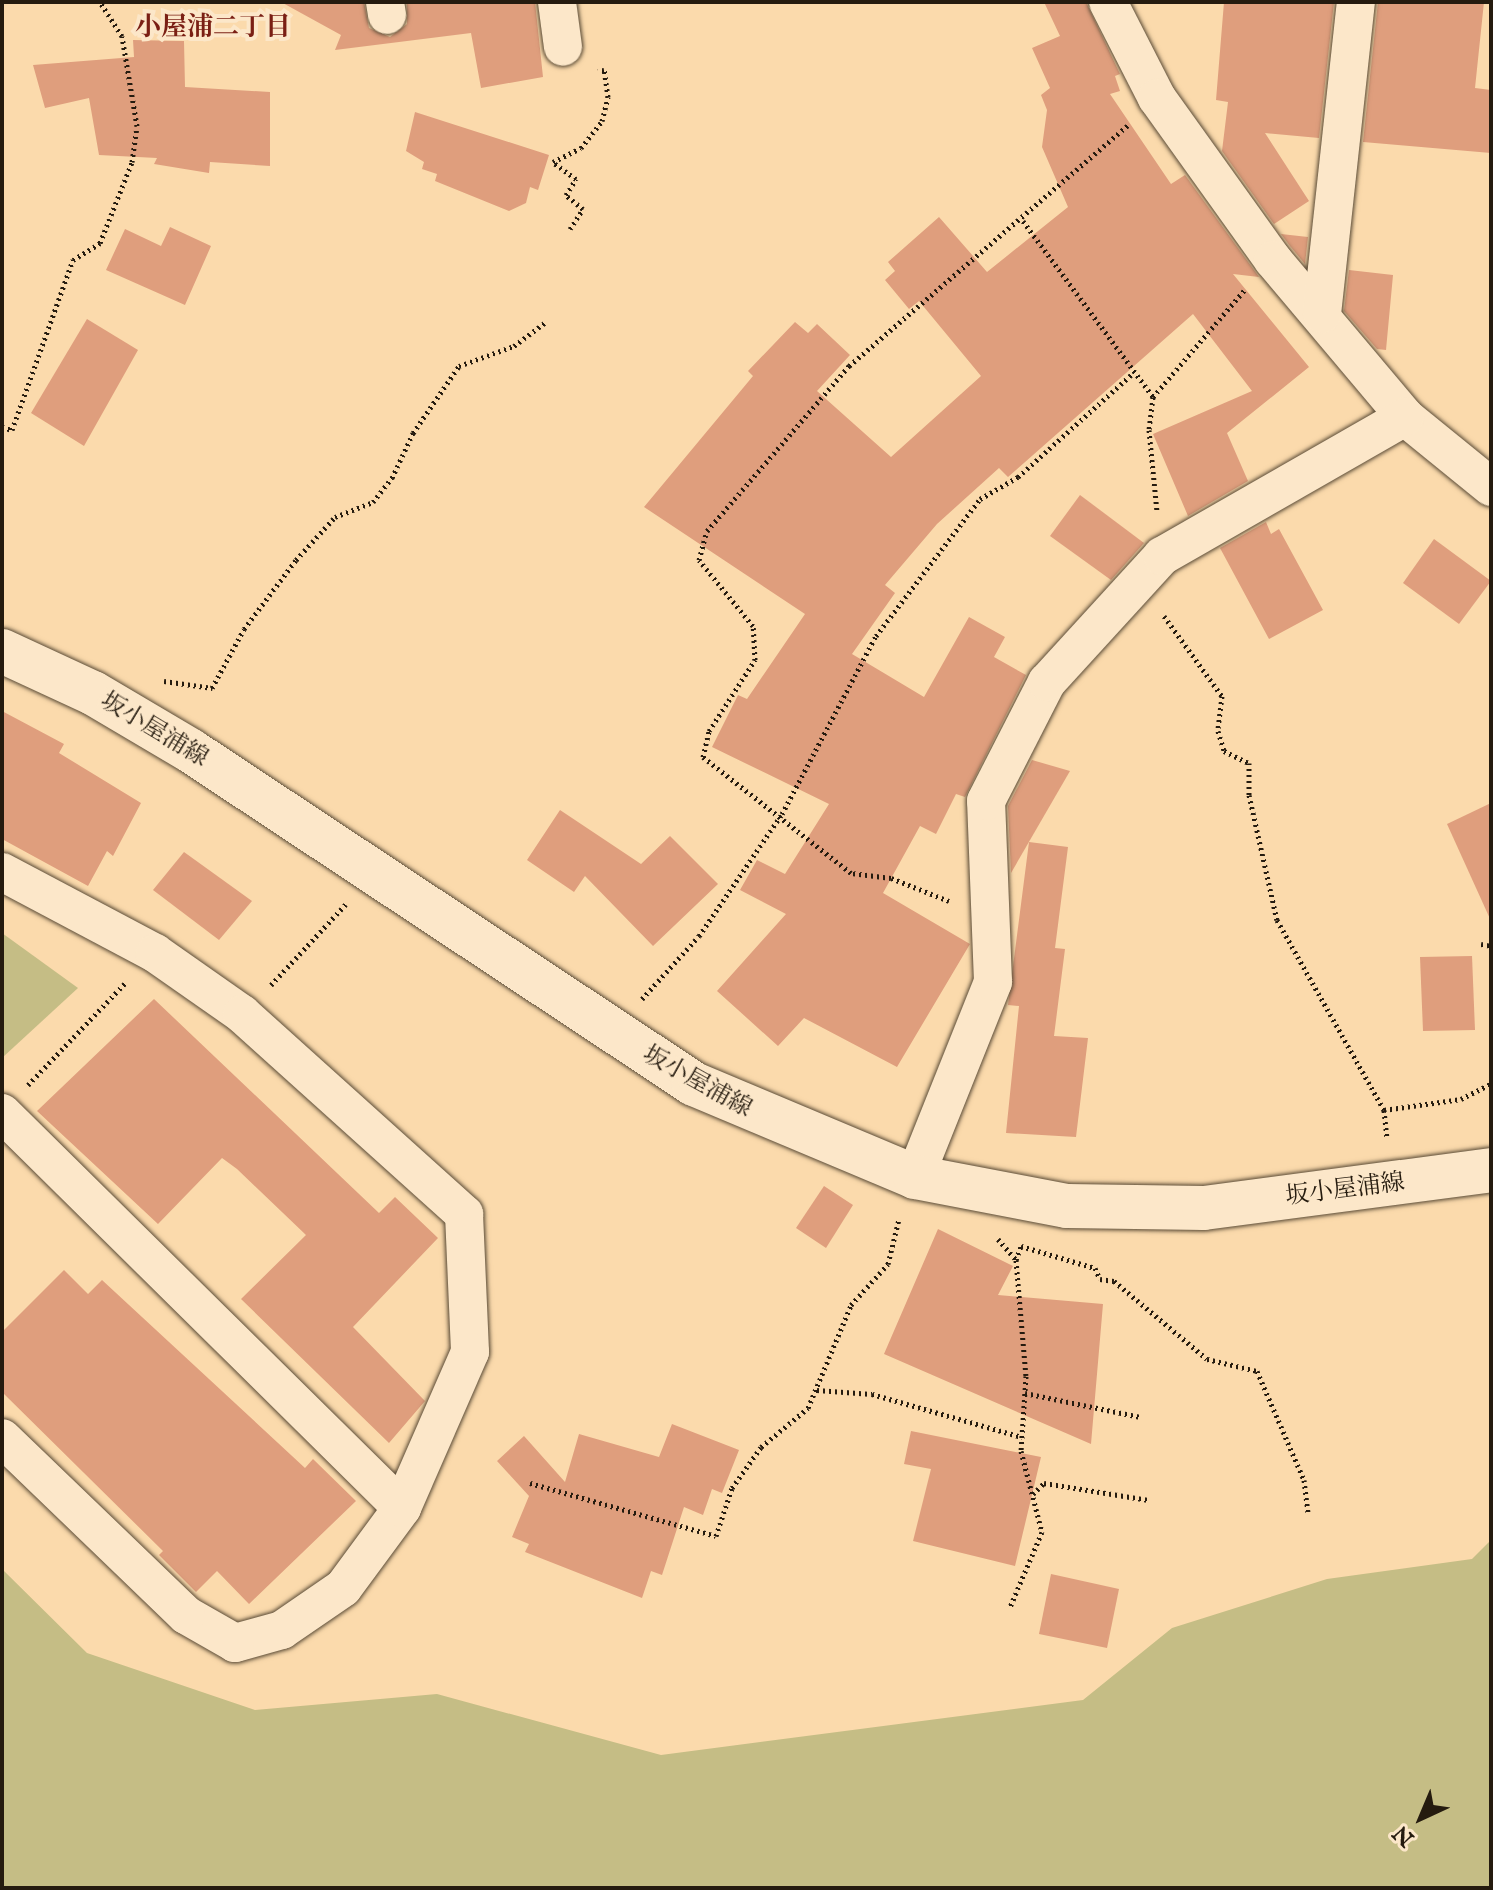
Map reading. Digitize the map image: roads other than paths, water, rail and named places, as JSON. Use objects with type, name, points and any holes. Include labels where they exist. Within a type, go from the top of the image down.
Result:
[{"type":"main road","name":"坂小屋浦線","points":[[2,651],[93,693],[191,751],[694,1084],[778,1124],[915,1177],[1067,1206],[1204,1208],[1491,1170]]},
{"type":"street","points":[[557,2],[563,47]]},
{"type":"street","points":[[1108,2],[1157,98],[1273,260],[1322,314],[1405,417],[1491,487]]},
{"type":"street","points":[[1322,314],[1356,2]]},
{"type":"street","points":[[915,1177],[993,982],[986,801],[1047,682],[1162,556],[1405,417]]},
{"type":"street","points":[[2,872],[155,953],[242,1014],[464,1214],[470,1352],[402,1508],[343,1588],[282,1630],[235,1643],[186,1615],[2,1438]]},
{"type":"street","points":[[13,1101],[402,1508]]},
{"type":"district","name":"小屋浦二丁目","points":[[213,28]]}]
